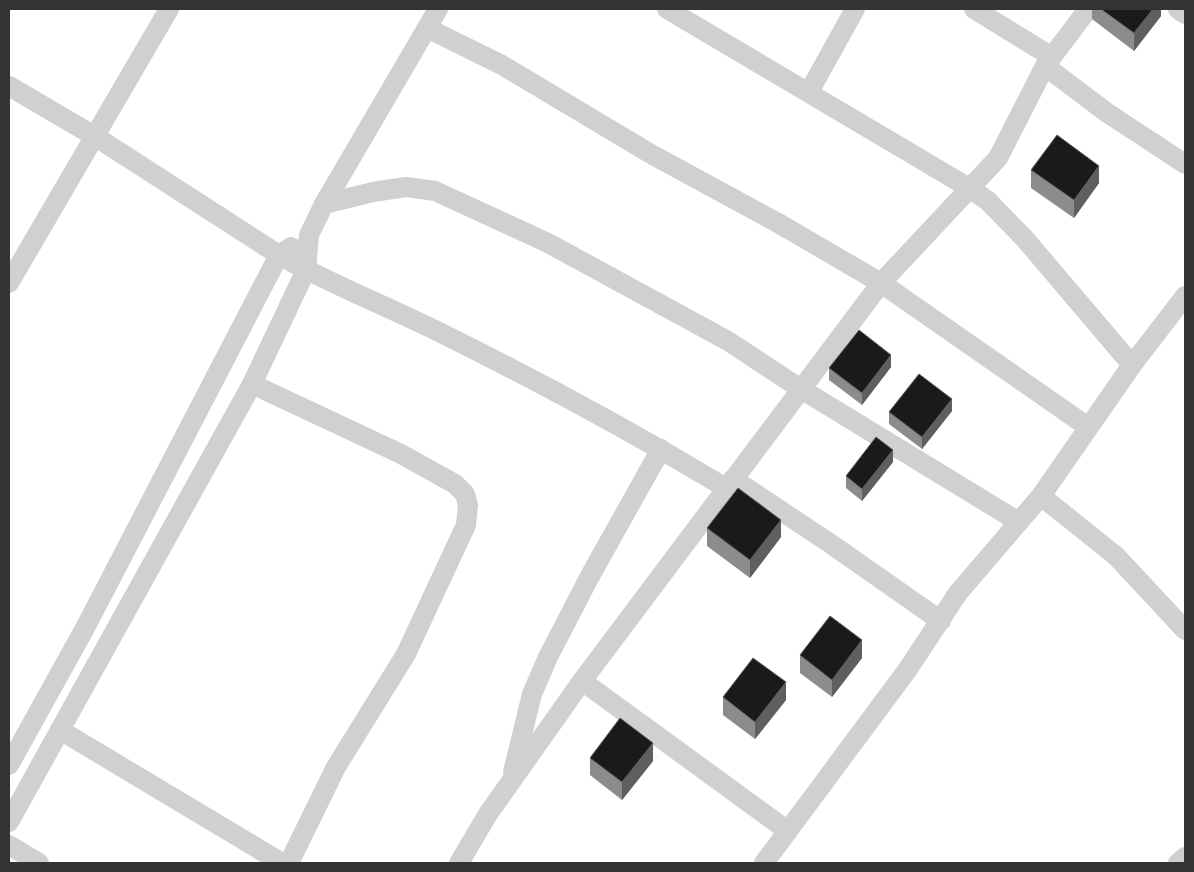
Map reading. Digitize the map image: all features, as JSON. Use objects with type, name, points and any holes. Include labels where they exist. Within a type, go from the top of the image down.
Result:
[{"type":"street","points":[[9,283],[76,167],[96,137],[169,9]]},
{"type":"street","points":[[9,822],[252,384],[306,270],[309,235],[324,204],[438,9]]},
{"type":"street","points":[[667,9],[809,92],[988,201],[1025,240],[1132,365]]},
{"type":"street","points":[[809,92],[855,9]]},
{"type":"street","points":[[974,9],[1048,61],[1106,112],[1185,164]]},
{"type":"street","points":[[459,863],[488,814],[582,681],[881,283],[998,158],[1048,61],[1088,9]]},
{"type":"street","points":[[1178,9],[1185,14]]},
{"type":"street","points":[[427,28],[502,65],[651,154],[778,223],[881,283],[1088,428]]},
{"type":"street","points":[[9,86],[96,137],[306,270],[443,334],[729,484],[831,544],[940,621]]},
{"type":"street","points":[[324,204],[374,192],[406,187],[435,191],[548,243],[728,341],[801,389],[1019,522]]},
{"type":"street","points":[[9,765],[85,628],[280,255],[309,235]]},
{"type":"street","points":[[764,863],[908,669],[958,593],[1042,496],[1132,365],[1185,296]]},
{"type":"street","points":[[252,384],[401,454],[455,484],[464,494],[468,505],[466,525],[406,654],[336,767],[289,863]]},
{"type":"street","points":[[510,784],[532,694],[548,657],[590,576],[661,449]]},
{"type":"street","points":[[1042,496],[1116,556],[1185,630]]},
{"type":"street","points":[[85,628],[110,640]]},
{"type":"street","points":[[582,681],[788,831]]},
{"type":"street","points":[[60,730],[282,863]]},
{"type":"street","points":[[9,846],[39,863]]},
{"type":"street","points":[[1178,863],[1185,857]]},
{"type":"building","points":[[1101,9],[1153,9],[1134,33]]},
{"type":"building","points":[[1057,135],[1099,166],[1074,200],[1031,170]]},
{"type":"building","points":[[859,330],[891,355],[862,393],[829,368]]},
{"type":"building","points":[[919,374],[952,399],[922,437],[889,412]]},
{"type":"building","points":[[876,437],[893,450],[862,489],[846,476]]},
{"type":"building","points":[[738,488],[781,520],[750,560],[707,528]]},
{"type":"building","points":[[830,616],[862,640],[832,680],[800,655]]},
{"type":"building","points":[[753,658],[786,682],[755,722],[723,697]]},
{"type":"building","points":[[620,718],[653,743],[622,782],[590,758]]}]
